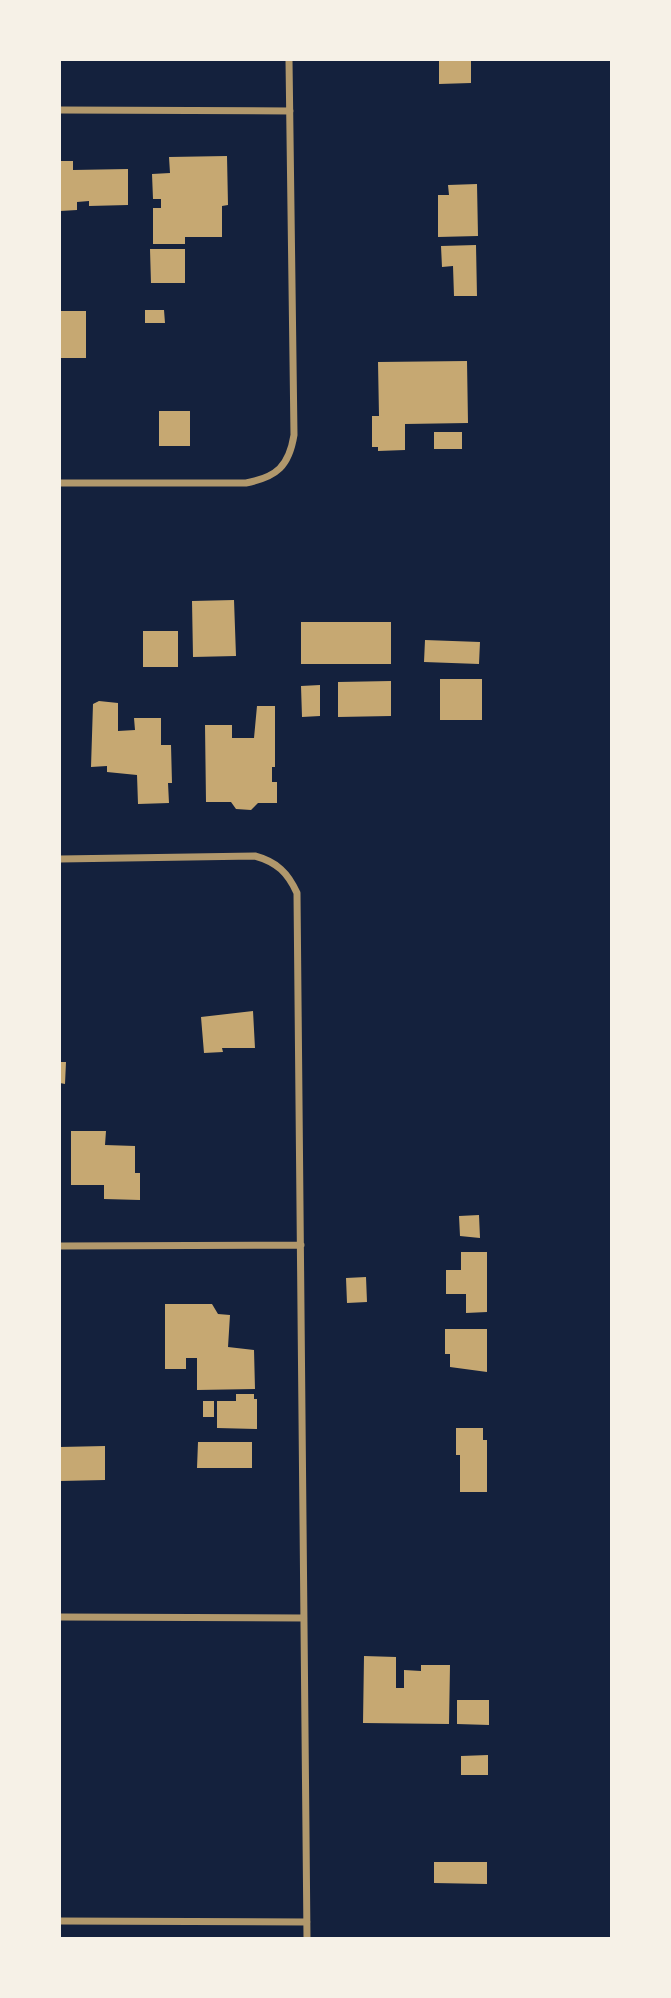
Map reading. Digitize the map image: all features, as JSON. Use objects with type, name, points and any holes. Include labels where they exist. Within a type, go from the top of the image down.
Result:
[{"type":"street","points":[[60,483],[246,483],[265,480],[290,456],[294,435],[289,60]]},
{"type":"street","points":[[60,110],[290,111]]},
{"type":"street","points":[[60,859],[255,856],[279,866],[298,893],[307,1938]]},
{"type":"street","points":[[60,1246],[301,1245]]},
{"type":"street","points":[[60,1617],[304,1618]]},
{"type":"street","points":[[60,1921],[307,1922]]},
{"type":"building","points":[[439,60],[471,60],[471,83],[439,84]]},
{"type":"building","points":[[227,156],[228,205],[222,206],[222,237],[185,237],[185,244],[153,244],[153,208],[161,208],[161,199],[153,199],[152,174],[170,173],[169,157]]},
{"type":"building","points":[[60,161],[73,161],[73,170],[128,169],[128,205],[89,206],[89,201],[77,202],[77,210],[60,211]]},
{"type":"building","points":[[477,184],[478,236],[438,237],[438,195],[449,195],[448,185]]},
{"type":"building","points":[[476,245],[477,296],[454,296],[453,266],[442,267],[441,246]]},
{"type":"building","points":[[150,249],[185,249],[185,283],[151,283]]},
{"type":"building","points":[[145,310],[164,310],[165,323],[145,323]]},
{"type":"building","points":[[60,311],[86,311],[86,358],[60,358]]},
{"type":"building","points":[[467,361],[468,423],[405,424],[405,450],[378,451],[378,447],[372,447],[372,416],[379,416],[378,362]]},
{"type":"building","points":[[159,411],[190,411],[190,446],[159,446]]},
{"type":"building","points":[[434,432],[462,432],[462,449],[434,449]]},
{"type":"building","points":[[234,600],[236,656],[193,657],[192,601]]},
{"type":"building","points":[[301,622],[391,622],[391,664],[301,664]]},
{"type":"building","points":[[143,631],[178,631],[178,667],[143,667]]},
{"type":"building","points":[[425,640],[480,642],[479,664],[424,662]]},
{"type":"building","points":[[440,679],[482,679],[482,720],[440,720]]},
{"type":"building","points":[[391,681],[391,716],[338,717],[338,682]]},
{"type":"building","points":[[320,685],[320,716],[302,717],[301,686]]},
{"type":"building","points":[[99,701],[118,703],[118,731],[135,730],[134,718],[161,718],[161,745],[171,745],[172,783],[168,783],[169,803],[138,804],[137,775],[107,772],[107,766],[91,767],[93,704]]},
{"type":"building","points":[[257,706],[275,706],[275,767],[272,767],[272,782],[277,782],[277,803],[258,803],[251,810],[236,809],[231,802],[206,802],[205,725],[232,725],[232,738],[254,738]]},
{"type":"building","points":[[253,1011],[255,1048],[222,1048],[223,1052],[204,1053],[201,1017]]},
{"type":"building","points":[[60,1062],[66,1062],[65,1084],[60,1083]]},
{"type":"building","points":[[71,1131],[106,1131],[105,1145],[135,1146],[135,1173],[140,1173],[140,1200],[104,1199],[104,1185],[71,1185]]},
{"type":"building","points":[[479,1215],[480,1238],[460,1236],[459,1216]]},
{"type":"building","points":[[461,1252],[487,1252],[487,1312],[466,1313],[466,1294],[446,1294],[446,1270],[461,1270]]},
{"type":"building","points":[[366,1277],[367,1302],[347,1303],[346,1278]]},
{"type":"building","points":[[165,1304],[212,1304],[218,1314],[230,1315],[228,1347],[254,1350],[255,1389],[197,1390],[197,1358],[186,1358],[186,1369],[165,1369]]},
{"type":"building","points":[[445,1329],[487,1329],[487,1372],[450,1367],[450,1354],[445,1354]]},
{"type":"building","points":[[236,1394],[254,1394],[254,1399],[257,1399],[257,1429],[217,1428],[217,1401],[236,1401]]},
{"type":"building","points":[[203,1401],[214,1401],[214,1417],[203,1417]]},
{"type":"building","points":[[456,1428],[483,1428],[483,1440],[487,1440],[487,1492],[460,1492],[460,1455],[456,1455]]},
{"type":"building","points":[[198,1442],[252,1442],[252,1468],[197,1468]]},
{"type":"building","points":[[105,1446],[105,1480],[60,1481],[60,1447]]},
{"type":"building","points":[[364,1656],[396,1657],[396,1688],[404,1688],[404,1670],[421,1671],[421,1665],[450,1665],[449,1724],[363,1723]]},
{"type":"building","points":[[457,1700],[489,1700],[489,1725],[457,1724]]},
{"type":"building","points":[[488,1755],[488,1775],[461,1775],[461,1756]]},
{"type":"building","points":[[434,1862],[487,1862],[487,1884],[434,1883]]}]
